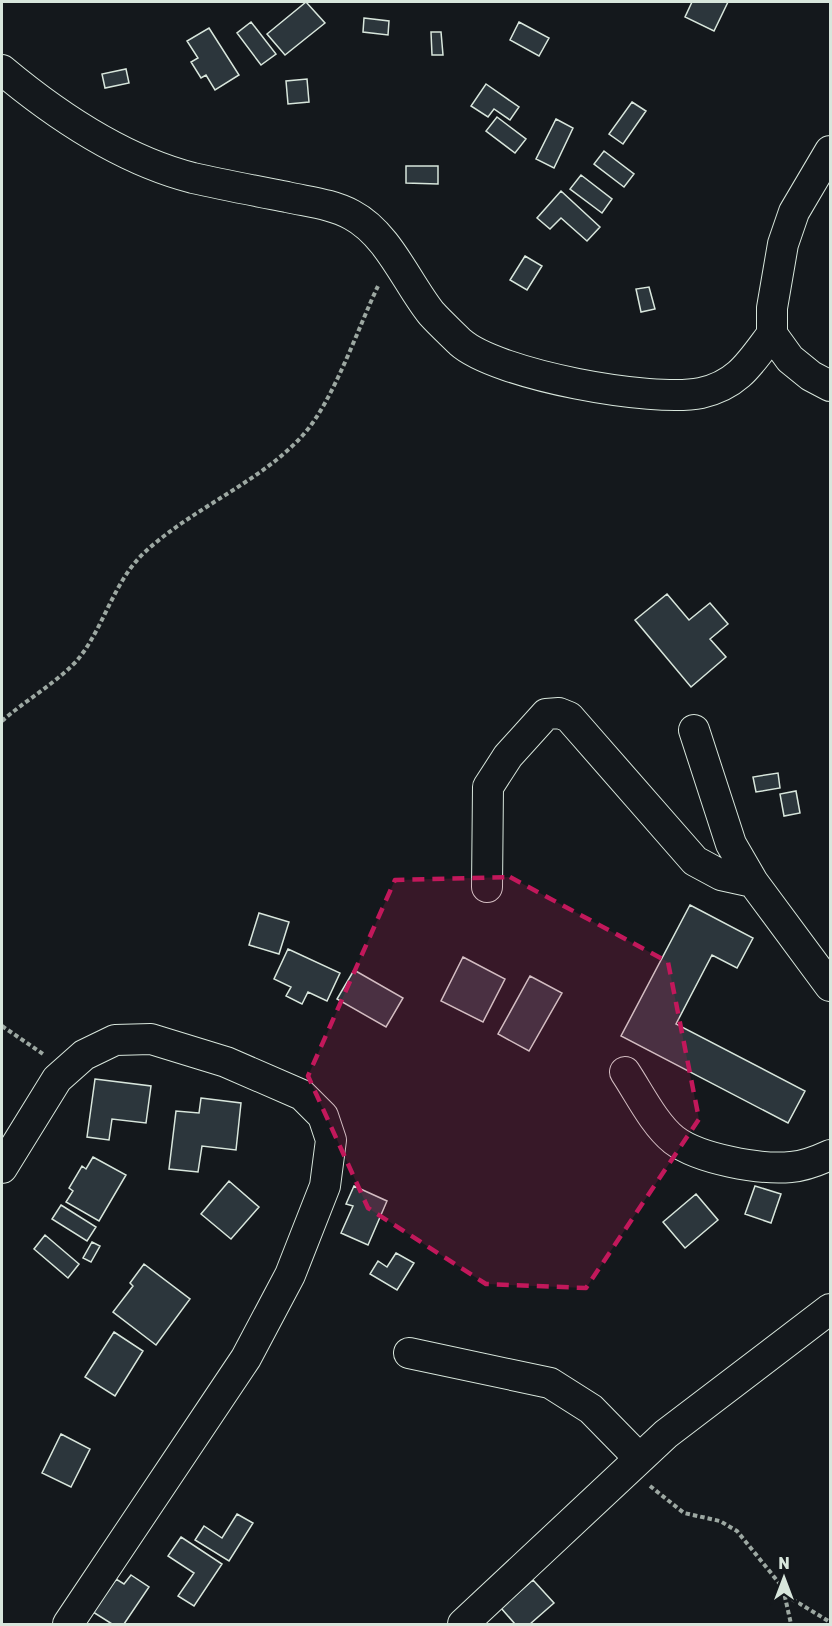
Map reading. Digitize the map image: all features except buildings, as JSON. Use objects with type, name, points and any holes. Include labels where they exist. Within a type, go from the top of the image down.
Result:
[{"type":"street","points":[[2,70],[50,110],[128,154],[191,177],[332,206],[354,216],[393,255],[432,314],[463,344],[497,362],[547,379],[654,393],[701,393],[741,375],[772,334],[775,280],[783,244],[794,212],[831,151]]},
{"type":"street","points":[[772,334],[790,359],[811,376],[831,386]]},
{"type":"street","points":[[487,887],[488,787],[508,756],[546,714],[559,713],[569,717],[695,861],[721,875],[753,882]]},
{"type":"street","points":[[694,730],[731,844],[753,882],[831,986]]},
{"type":"street","points":[[2,1168],[57,1079],[84,1055],[115,1040],[152,1039],[226,1062],[302,1095],[323,1116],[331,1140],[325,1186],[290,1275],[251,1348],[68,1624]]},
{"type":"street","points":[[625,1072],[674,1140],[703,1154],[751,1165],[788,1168],[811,1164],[831,1155]]},
{"type":"street","points":[[463,1624],[666,1434],[831,1309]]},
{"type":"street","points":[[409,1353],[550,1383],[591,1409],[634,1464]]},
{"type":"path","points":[[2,721],[78,659],[111,597],[145,552],[194,513],[284,454],[303,435],[328,394],[393,255]]},
{"type":"path","points":[[2,1026],[42,1053],[57,1079]]},
{"type":"path","points":[[634,1464],[684,1513],[720,1521],[736,1531],[792,1599],[831,1622]]},
{"type":"path","points":[[783,1588],[791,1624]]},
{"type":"highlighted area","points":[[510,877],[668,962],[699,1119],[586,1288],[486,1284],[368,1208],[308,1076],[395,880]]}]
